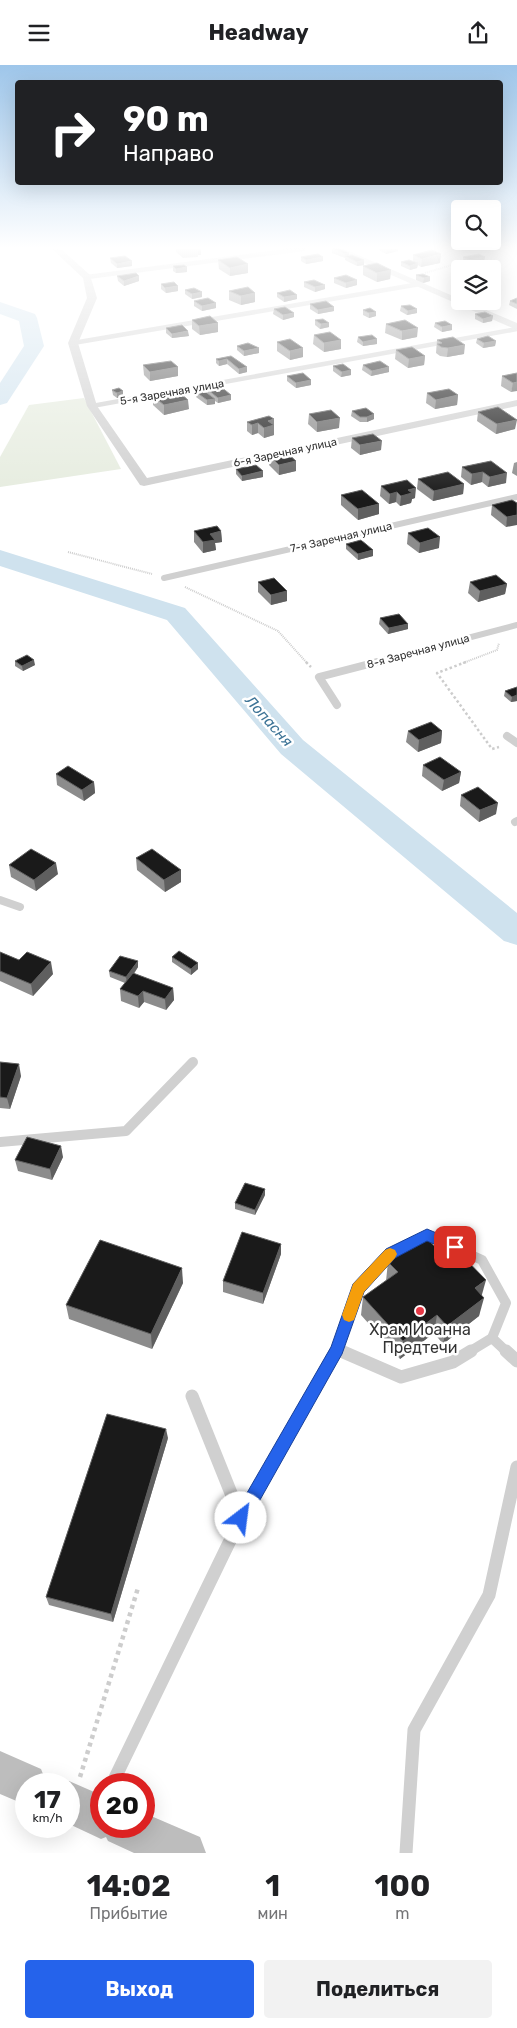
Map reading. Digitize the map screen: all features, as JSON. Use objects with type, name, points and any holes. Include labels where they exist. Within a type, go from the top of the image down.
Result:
[{"type":"street","points":[[77,332],[73,343],[92,406]]},
{"type":"street","name":"6-я Заречная улица","points":[[92,406],[144,482],[517,403]]},
{"type":"street","points":[[0,1772],[15,1779]]},
{"type":"street","points":[[155,1838],[184,1853]]},
{"type":"lane","points":[[73,343],[135,332]]},
{"type":"lane","name":"5-я Заречная улица","points":[[92,406],[493,332]]},
{"type":"lane","points":[[191,388],[198,394]]},
{"type":"lane","name":"7-я Заречная улица","points":[[164,578],[517,497]]},
{"type":"lane","name":"8-я Заречная улица","points":[[319,677],[517,625]]},
{"type":"lane","points":[[319,677],[337,705]]},
{"type":"lane","points":[[507,736],[517,743]]},
{"type":"lane","points":[[0,900],[20,907]]},
{"type":"lane","points":[[0,1142],[126,1131],[193,1062]]},
{"type":"lane","points":[[114,1773],[241,1518],[337,1349],[358,1288],[390,1253],[427,1235],[482,1259],[506,1303],[492,1338],[453,1363],[401,1377],[337,1349]]},
{"type":"lane","points":[[492,1338],[517,1361]]},
{"type":"lane","points":[[192,1397],[241,1518]]},
{"type":"lane","points":[[406,1853],[414,1730],[489,1595],[517,1467]]},
{"type":"path","points":[[68,552],[164,578],[278,631],[319,677]]},
{"type":"path","points":[[500,747],[492,749],[437,673],[497,650],[503,628]]},
{"type":"path","points":[[103,1773],[138,1588]]},
{"type":"shaded area","points":[[84,398],[121,469],[0,487],[0,457],[29,405]]},
{"type":"building","points":[[331,332],[341,340],[324,343],[314,335]]},
{"type":"building","points":[[372,335],[377,339],[363,342],[358,337]]},
{"type":"building","points":[[488,336],[496,341],[484,343],[477,339]]},
{"type":"building","points":[[453,337],[465,345],[448,348],[437,344],[442,343],[437,340]]},
{"type":"building","points":[[290,339],[303,348],[290,351],[277,342]]},
{"type":"building","points":[[248,343],[259,348],[244,351],[237,346]]},
{"type":"building","points":[[412,347],[425,356],[409,359],[396,350]]},
{"type":"building","points":[[231,356],[247,367],[239,369],[227,359],[219,361],[216,359]]},
{"type":"building","points":[[171,361],[178,367],[150,372],[143,365]]},
{"type":"building","points":[[380,361],[389,367],[372,371],[363,365]]},
{"type":"building","points":[[343,364],[351,370],[342,372],[333,366]]},
{"type":"building","points":[[303,373],[311,380],[296,383],[287,376]]},
{"type":"building","points":[[517,373],[517,382],[513,383],[502,376]]},
{"type":"building","points":[[220,386],[231,395],[218,398],[207,389]]},
{"type":"building","points":[[119,388],[123,391],[117,393],[112,390]]},
{"type":"building","points":[[449,389],[458,395],[436,400],[427,393]]},
{"type":"building","points":[[177,390],[188,400],[164,405],[153,396]]},
{"type":"building","points":[[203,390],[215,399],[207,400],[196,392]]},
{"type":"building","points":[[498,407],[517,420],[497,424],[478,412]]},
{"type":"building","points":[[366,408],[374,414],[360,417],[352,411]]},
{"type":"building","points":[[331,410],[340,418],[317,422],[309,414]]},
{"type":"building","points":[[269,416],[274,419],[268,421],[274,425],[264,428],[258,423],[252,425],[247,422]]},
{"type":"building","points":[[373,434],[382,441],[360,445],[352,438]]},
{"type":"building","points":[[286,452],[296,461],[279,465],[269,455]]},
{"type":"building","points":[[491,461],[507,473],[490,477],[483,472],[472,474],[462,467]]},
{"type":"building","points":[[256,465],[263,471],[242,476],[236,469]]},
{"type":"building","points":[[448,472],[464,484],[434,491],[418,479]]},
{"type":"building","points":[[407,480],[416,488],[408,490],[412,493],[401,496],[397,492],[390,494],[381,486]]},
{"type":"building","points":[[362,490],[379,504],[358,509],[341,495]]},
{"type":"building","points":[[512,500],[517,503],[517,515],[507,517],[492,505]]},
{"type":"building","points":[[217,526],[221,531],[210,534],[215,540],[203,542],[194,531]]},
{"type":"building","points":[[428,528],[440,537],[420,543],[408,533]]},
{"type":"building","points":[[361,540],[373,550],[358,554],[346,544]]},
{"type":"building","points":[[496,575],[507,584],[480,591],[470,582]]},
{"type":"building","points":[[274,578],[287,591],[271,595],[258,582]]},
{"type":"building","points":[[399,614],[408,624],[389,628],[380,618]]},
{"type":"building","points":[[27,655],[34,660],[22,666],[15,661]]},
{"type":"building","points":[[517,687],[517,695],[512,697],[505,691]]},
{"type":"building","points":[[431,722],[442,731],[419,740],[408,731]]},
{"type":"building","points":[[440,757],[461,772],[444,780],[423,765]]},
{"type":"building","points":[[68,766],[94,782],[82,790],[56,774]]},
{"type":"building","points":[[478,787],[498,803],[480,810],[461,795]]},
{"type":"building","points":[[31,849],[56,863],[34,880],[9,865]]},
{"type":"building","points":[[152,849],[181,870],[164,880],[136,858]]},
{"type":"building","points":[[179,951],[198,963],[191,969],[172,957]]},
{"type":"building","points":[[0,952],[19,960],[27,952],[51,962],[31,984],[0,971]]},
{"type":"building","points":[[120,956],[138,961],[126,977],[109,971]]},
{"type":"building","points":[[133,973],[173,988],[165,999],[143,991],[138,996],[120,989]]},
{"type":"building","points":[[0,1062],[19,1064],[7,1098],[0,1097]]},
{"type":"building","points":[[27,1137],[61,1146],[50,1169],[15,1160]]},
{"type":"building","points":[[245,1183],[265,1189],[255,1210],[235,1203]]},
{"type":"building","points":[[242,1232],[281,1244],[263,1293],[223,1281]]},
{"type":"building","name":"Храм Иоанна Предтечи","points":[[425,1236],[434,1246],[446,1239],[486,1280],[475,1288],[484,1298],[447,1326],[437,1315],[403,1341],[363,1297],[398,1272],[388,1262]]},
{"type":"building","points":[[100,1240],[182,1268],[151,1334],[66,1305]]},
{"type":"building","points":[[107,1414],[166,1429],[111,1614],[46,1597]]},
{"type":"waterway","name":"Лопасня","points":[[0,399],[34,346],[31,332]]},
{"type":"waterway","name":"Лопасня","points":[[0,558],[176,614],[292,747],[517,932]]},
{"type":"slow traffic","points":[[349,1315],[358,1288],[390,1254]]},
{"type":"place","name":"Храм Иоанна Предтечи","points":[[420,1311]]},
{"type":"route","points":[[241,1518],[337,1349],[358,1288],[390,1253],[427,1235],[455,1247]]}]
